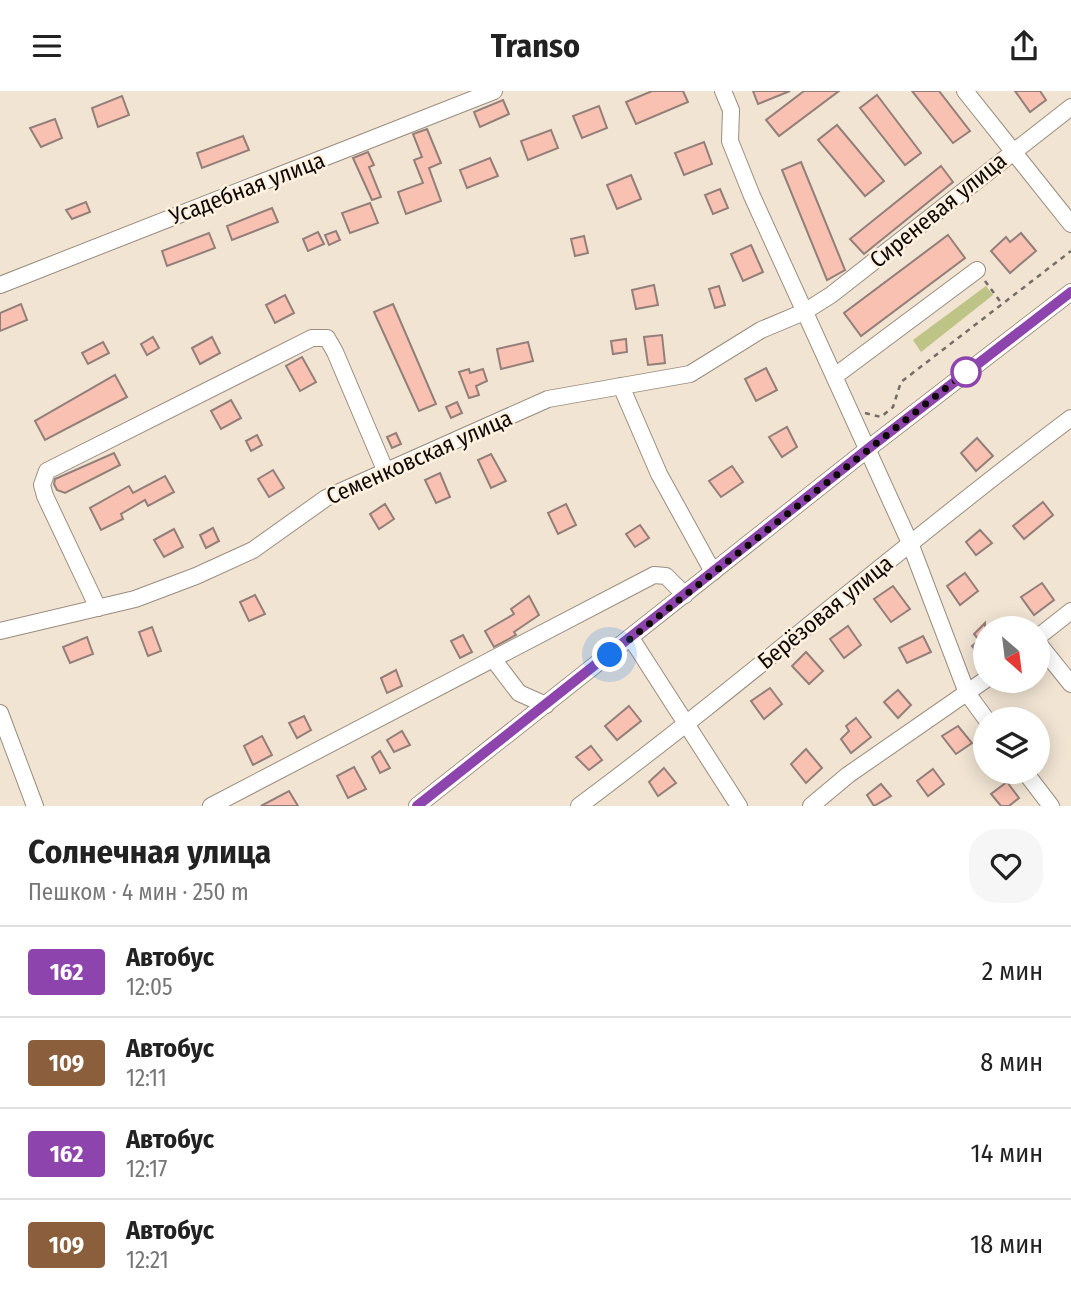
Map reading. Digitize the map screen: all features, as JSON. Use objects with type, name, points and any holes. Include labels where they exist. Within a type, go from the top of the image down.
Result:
[{"type":"street","name":"Усадебная улица","points":[[0,285],[494,91]]},
{"type":"street","points":[[723,91],[731,110],[730,141],[804,312],[869,448],[910,543],[967,693],[977,707]]},
{"type":"street","points":[[965,91],[1071,224]]},
{"type":"street","name":"Сиреневая улица","points":[[804,312],[855,278],[1071,107]]},
{"type":"street","points":[[835,376],[976,270]]},
{"type":"street","points":[[417,806],[869,448],[1071,292]]},
{"type":"street","name":"Семенковская улица","points":[[0,631],[135,599],[253,550],[326,498],[548,399],[690,374],[761,330],[804,312]]},
{"type":"street","points":[[98,608],[45,496],[42,485],[47,471],[312,338],[327,338],[335,352],[386,472]]},
{"type":"street","points":[[621,386],[659,474],[713,572]]},
{"type":"street","name":"Берёзовая улица","points":[[579,806],[686,726],[910,543],[1071,418]]},
{"type":"street","points":[[211,806],[654,575],[666,576],[685,595]]},
{"type":"street","points":[[1050,628],[1071,611]]},
{"type":"street","points":[[631,638],[739,806]]},
{"type":"street","points":[[1050,658],[1071,684]]},
{"type":"street","points":[[493,659],[519,693],[546,705]]},
{"type":"street","points":[[811,806],[848,775],[973,689]]},
{"type":"street","points":[[0,713],[35,806]]},
{"type":"street","points":[[1034,784],[1051,806]]},
{"type":"path","points":[[853,415],[860,412],[881,417],[893,407],[901,382],[1071,250]]},
{"type":"path","points":[[976,270],[1002,304]]},
{"type":"green space","points":[[986,286],[993,295],[921,352],[913,340]]},
{"type":"building","points":[[652,91],[683,91],[688,102],[636,124],[626,102]]},
{"type":"building","points":[[753,91],[790,91],[758,104]]},
{"type":"building","points":[[804,91],[839,91],[779,136],[766,120]]},
{"type":"building","points":[[912,91],[939,91],[970,131],[953,143]]},
{"type":"building","points":[[1015,91],[1040,91],[1046,100],[1030,112]]},
{"type":"building","points":[[877,95],[921,153],[905,165],[860,108]]},
{"type":"building","points":[[122,96],[129,115],[98,127],[92,108]]},
{"type":"building","points":[[503,100],[509,114],[480,127],[474,112]]},
{"type":"building","points":[[599,106],[607,128],[582,138],[573,116]]},
{"type":"building","points":[[55,119],[62,138],[41,147],[30,128]]},
{"type":"building","points":[[837,125],[884,181],[865,196],[818,140]]},
{"type":"building","points":[[427,129],[441,163],[429,168],[441,201],[406,214],[398,192],[423,183],[414,160],[422,157],[413,134]]},
{"type":"building","points":[[551,130],[558,148],[528,160],[521,141]]},
{"type":"building","points":[[243,136],[249,150],[202,168],[197,153]]},
{"type":"building","points":[[704,142],[712,164],[684,175],[675,153]]},
{"type":"building","points":[[368,152],[374,165],[369,167],[381,197],[372,200],[353,158]]},
{"type":"building","points":[[490,158],[498,176],[467,188],[460,170]]},
{"type":"building","points":[[801,162],[845,270],[827,280],[782,170]]},
{"type":"building","points":[[941,166],[953,182],[864,254],[850,239]]},
{"type":"building","points":[[631,175],[641,199],[617,209],[607,185]]},
{"type":"building","points":[[720,189],[728,208],[713,214],[705,195]]},
{"type":"building","points":[[86,202],[90,212],[72,219],[66,210]]},
{"type":"building","points":[[370,203],[378,223],[350,233],[342,213]]},
{"type":"building","points":[[272,208],[278,222],[232,240],[227,226]]},
{"type":"building","points":[[336,231],[340,240],[329,245],[325,235]]},
{"type":"building","points":[[318,232],[324,244],[308,251],[303,239]]},
{"type":"building","points":[[209,233],[215,248],[167,266],[162,251]]},
{"type":"building","points":[[1021,233],[1036,251],[1010,273],[991,251],[1006,237],[1010,242]]},
{"type":"building","points":[[948,235],[965,258],[861,336],[844,313]]},
{"type":"building","points":[[584,236],[588,253],[575,256],[571,239]]},
{"type":"building","points":[[751,245],[763,272],[743,281],[731,254]]},
{"type":"building","points":[[654,285],[658,305],[636,309],[632,290]]},
{"type":"building","points":[[719,286],[725,305],[715,308],[709,289]]},
{"type":"building","points":[[285,295],[294,313],[275,323],[266,305]]},
{"type":"building","points":[[21,304],[27,320],[0,331],[0,313]]},
{"type":"building","points":[[393,304],[436,404],[419,411],[374,312]]},
{"type":"building","points":[[662,335],[665,363],[648,365],[644,337]]},
{"type":"building","points":[[153,337],[159,348],[147,355],[141,344]]},
{"type":"building","points":[[212,337],[220,353],[200,364],[192,348]]},
{"type":"building","points":[[626,339],[627,352],[613,354],[611,341]]},
{"type":"building","points":[[103,342],[109,353],[88,364],[82,353]]},
{"type":"building","points":[[528,342],[533,361],[501,369],[497,349]]},
{"type":"building","points":[[302,357],[316,382],[300,391],[286,366]]},
{"type":"building","points":[[766,368],[777,390],[756,401],[745,379]]},
{"type":"building","points":[[469,369],[470,373],[483,369],[487,381],[476,386],[479,395],[469,398],[459,372]]},
{"type":"building","points":[[115,375],[127,397],[45,440],[35,421]]},
{"type":"building","points":[[231,400],[241,418],[221,429],[211,411]]},
{"type":"building","points":[[457,402],[462,413],[451,418],[446,407]]},
{"type":"building","points":[[787,427],[797,447],[782,457],[769,437]]},
{"type":"building","points":[[396,433],[401,444],[392,448],[387,437]]},
{"type":"building","points":[[257,435],[262,445],[251,451],[246,441]]},
{"type":"building","points":[[977,438],[993,456],[976,471],[961,453]]},
{"type":"building","points":[[114,453],[120,465],[65,493],[57,490],[55,479]]},
{"type":"building","points":[[491,454],[506,481],[491,488],[478,460]]},
{"type":"building","points":[[732,466],[743,482],[721,497],[709,481]]},
{"type":"building","points":[[273,470],[284,488],[269,497],[258,479]]},
{"type":"building","points":[[440,473],[450,497],[436,503],[425,480]]},
{"type":"building","points":[[165,476],[174,492],[148,506],[145,500],[121,514],[123,519],[101,530],[90,508],[129,486],[133,493]]},
{"type":"building","points":[[1043,502],[1053,515],[1024,539],[1013,526]]},
{"type":"building","points":[[385,504],[394,519],[379,529],[370,514]]},
{"type":"building","points":[[566,504],[576,525],[558,534],[548,513]]},
{"type":"building","points":[[640,525],[649,538],[635,547],[626,534]]},
{"type":"building","points":[[213,528],[219,541],[206,548],[200,535]]},
{"type":"building","points":[[174,529],[183,547],[164,557],[154,540]]},
{"type":"building","points":[[980,530],[992,543],[976,555],[966,542]]},
{"type":"building","points":[[965,573],[978,591],[960,605],[947,586]]},
{"type":"building","points":[[1042,583],[1054,600],[1034,615],[1021,597]]},
{"type":"building","points":[[893,586],[910,609],[891,622],[874,599]]},
{"type":"building","points":[[255,595],[265,614],[249,621],[240,602]]},
{"type":"building","points":[[529,596],[539,615],[514,632],[516,635],[494,647],[485,631],[514,614],[511,609]]},
{"type":"building","points":[[848,626],[861,645],[844,658],[830,639]]},
{"type":"building","points":[[152,627],[161,651],[148,656],[139,632]]},
{"type":"building","points":[[463,635],[472,652],[460,658],[451,641]]},
{"type":"building","points":[[923,636],[931,652],[907,663],[899,648]]},
{"type":"building","points":[[87,637],[93,654],[70,663],[63,647]]},
{"type":"building","points":[[806,652],[823,671],[809,684],[792,666]]},
{"type":"building","points":[[396,670],[402,686],[387,693],[381,678]]},
{"type":"building","points":[[770,688],[782,704],[764,719],[751,701]]},
{"type":"building","points":[[898,690],[911,705],[898,718],[884,702]]},
{"type":"building","points":[[629,706],[641,721],[617,740],[605,726]]},
{"type":"building","points":[[304,716],[311,730],[297,738],[289,723]]},
{"type":"building","points":[[856,718],[871,737],[851,753],[841,739],[849,731],[846,726]]},
{"type":"building","points":[[958,726],[972,743],[956,754],[942,736]]},
{"type":"building","points":[[402,731],[410,745],[394,752],[387,740]]},
{"type":"building","points":[[262,736],[272,755],[253,765],[244,746]]},
{"type":"building","points":[[591,746],[602,760],[589,770],[576,757]]},
{"type":"building","points":[[806,749],[822,768],[806,783],[791,764]]},
{"type":"building","points":[[380,751],[390,768],[380,773],[372,757]]},
{"type":"building","points":[[354,767],[366,789],[348,798],[337,776]]},
{"type":"building","points":[[664,768],[676,783],[658,796],[649,782]]},
{"type":"building","points":[[933,769],[944,784],[928,796],[917,781]]},
{"type":"building","points":[[881,784],[891,796],[874,806],[867,795]]},
{"type":"building","points":[[1008,784],[1019,798],[1009,806],[1001,806],[991,794]]},
{"type":"building","points":[[289,791],[298,806],[261,806]]},
{"type":"bus line","name":"162","points":[[417,806],[869,448],[1071,292]]},
{"type":"route","points":[[610,655],[966,372]]}]
